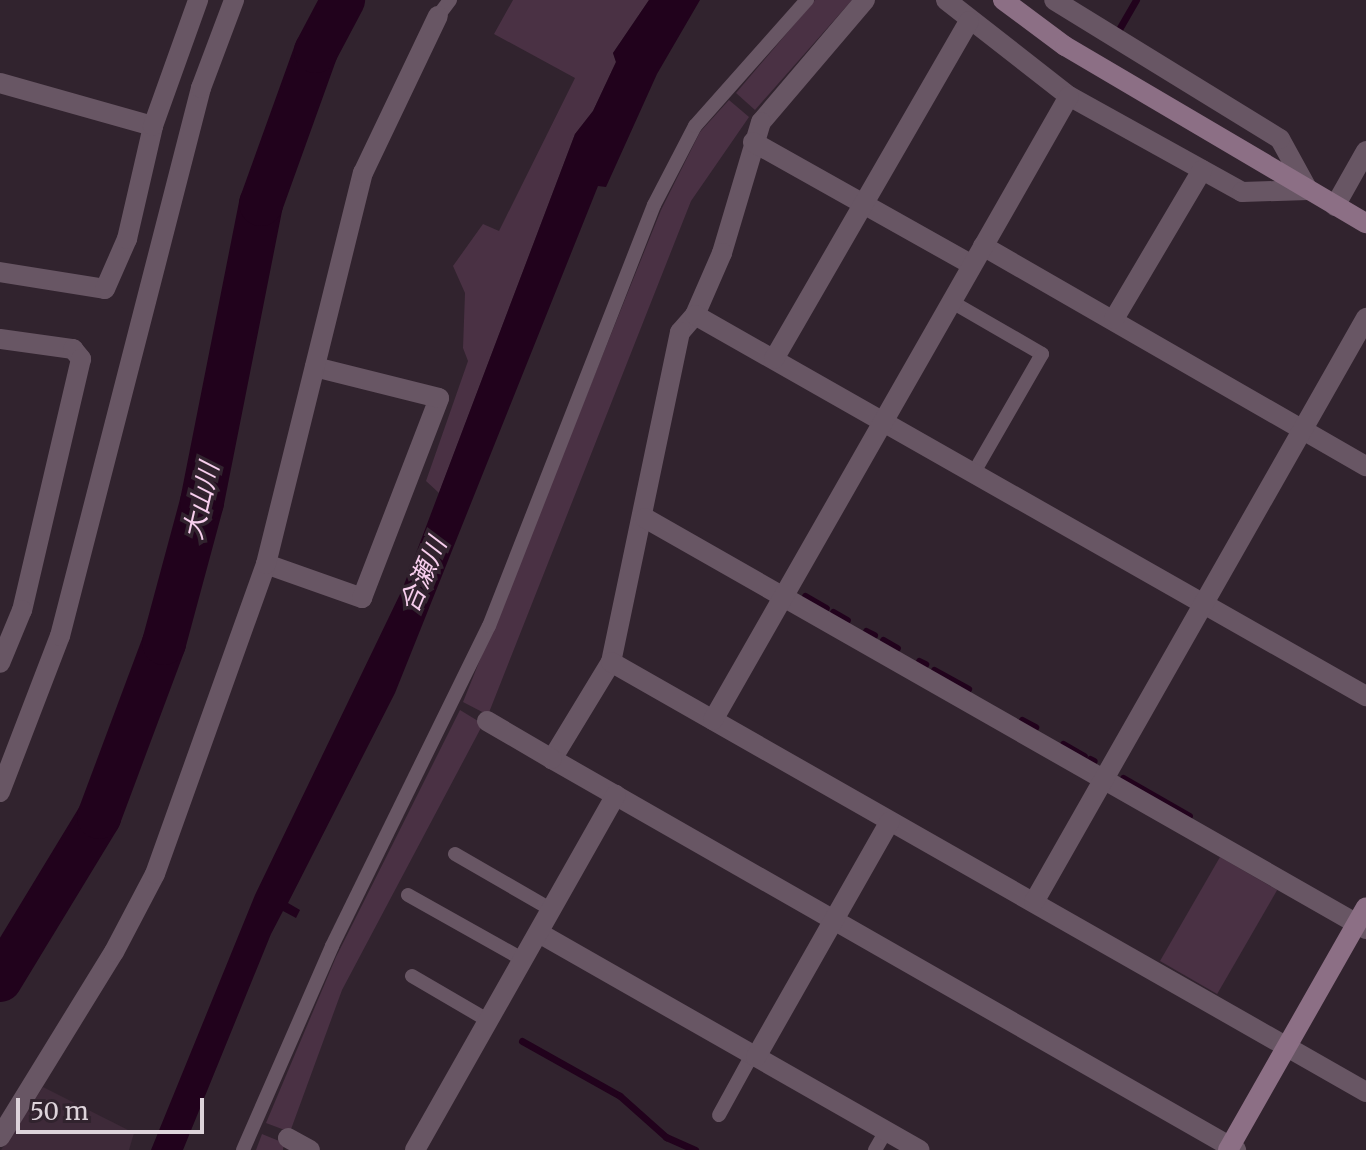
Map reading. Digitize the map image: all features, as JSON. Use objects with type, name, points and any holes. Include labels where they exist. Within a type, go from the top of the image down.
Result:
[{"type":"street","points":[[0,272],[105,289],[127,239],[153,126],[198,0]]},
{"type":"street","points":[[0,792],[60,636],[201,88],[234,0]]},
{"type":"street","points":[[552,759],[611,662],[645,518],[680,332],[695,315],[722,253],[761,122],[865,0]]},
{"type":"street","points":[[946,0],[969,21],[1069,96],[1242,192],[1308,190]]},
{"type":"street","points":[[1003,0],[1065,46],[1366,223]]},
{"type":"street","points":[[1054,0],[1280,139],[1308,190]]},
{"type":"street","points":[[0,1137],[114,952],[155,874],[266,564],[363,173],[444,8]]},
{"type":"street","points":[[774,359],[969,21]]},
{"type":"street","points":[[0,83],[153,126]]},
{"type":"street","points":[[713,720],[1069,96]]},
{"type":"street","points":[[753,142],[972,265]]},
{"type":"street","points":[[1335,206],[1366,151]]},
{"type":"street","points":[[1114,319],[1202,170]]},
{"type":"street","points":[[983,246],[1366,466]]},
{"type":"street","points":[[695,315],[1366,696]]},
{"type":"street","points":[[1034,902],[1366,318]]},
{"type":"street","points":[[0,339],[73,349],[81,359],[22,610],[0,663]]},
{"type":"street","points":[[266,564],[362,598],[439,398],[315,367]]},
{"type":"street","points":[[487,721],[1231,1149],[1287,1047],[1363,920],[1102,779],[645,518]]},
{"type":"street","points":[[611,662],[1366,1092]]},
{"type":"street","points":[[415,1150],[616,795]]},
{"type":"street","points":[[754,1056],[890,821]]},
{"type":"street","points":[[539,933],[920,1150]]},
{"type":"street","points":[[288,1138],[310,1150]]},
{"type":"lane","points":[[243,1150],[326,960],[489,626],[654,205],[695,126],[807,0]]},
{"type":"lane","points":[[952,302],[1042,354],[973,474]]},
{"type":"lane","points":[[455,854],[552,910]]},
{"type":"lane","points":[[408,895],[524,960]]},
{"type":"lane","points":[[412,976],[489,1021]]},
{"type":"lane","points":[[719,1115],[754,1056]]},
{"type":"lane","points":[[875,1150],[886,1131]]},
{"type":"shaded area","points":[[513,0],[649,0],[613,53],[616,62],[593,111],[575,134],[439,493],[426,481],[468,361],[463,348],[465,293],[453,266],[483,224],[499,231],[575,78],[494,34]]},
{"type":"shaded area","points":[[815,0],[852,0],[755,110],[736,93]]},
{"type":"shaded area","points":[[729,100],[749,117],[691,201],[488,715],[463,702],[661,210],[700,132]]},
{"type":"shaded area","points":[[460,710],[483,724],[342,990],[290,1132],[266,1123],[336,957]]},
{"type":"shaded area","points":[[1220,857],[1277,890],[1217,994],[1160,961]]},
{"type":"shaded area","points":[[43,1087],[134,1133],[129,1150],[1,1150]]},
{"type":"shaded area","points":[[262,1134],[284,1143],[283,1150],[256,1150]]},
{"type":"water","name":"合瀬川","points":[[649,0],[700,0],[657,74],[606,187],[598,186],[395,693],[288,903],[300,910],[296,918],[283,911],[271,934],[183,1150],[151,1150],[255,895],[402,590],[575,134],[593,111],[616,62],[613,53]]},
{"type":"waterway","name":"大山川","points":[[0,980],[99,817],[164,643],[202,502],[261,204],[316,51],[343,0]]},
{"type":"waterway","points":[[1118,31],[1136,0]]},
{"type":"waterway","points":[[805,596],[826,608]]},
{"type":"waterway","points":[[833,612],[847,620]]},
{"type":"waterway","points":[[866,631],[874,635]]},
{"type":"waterway","points":[[883,640],[897,648]]},
{"type":"waterway","points":[[919,661],[925,664]]},
{"type":"waterway","points":[[934,670],[968,689]]},
{"type":"waterway","points":[[1022,720],[1035,727]]},
{"type":"waterway","points":[[1063,744],[1084,756]]},
{"type":"waterway","points":[[1090,759],[1094,761]]},
{"type":"waterway","points":[[1123,778],[1189,816]]},
{"type":"waterway","points":[[522,1041],[620,1096],[666,1137],[695,1150]]}]
